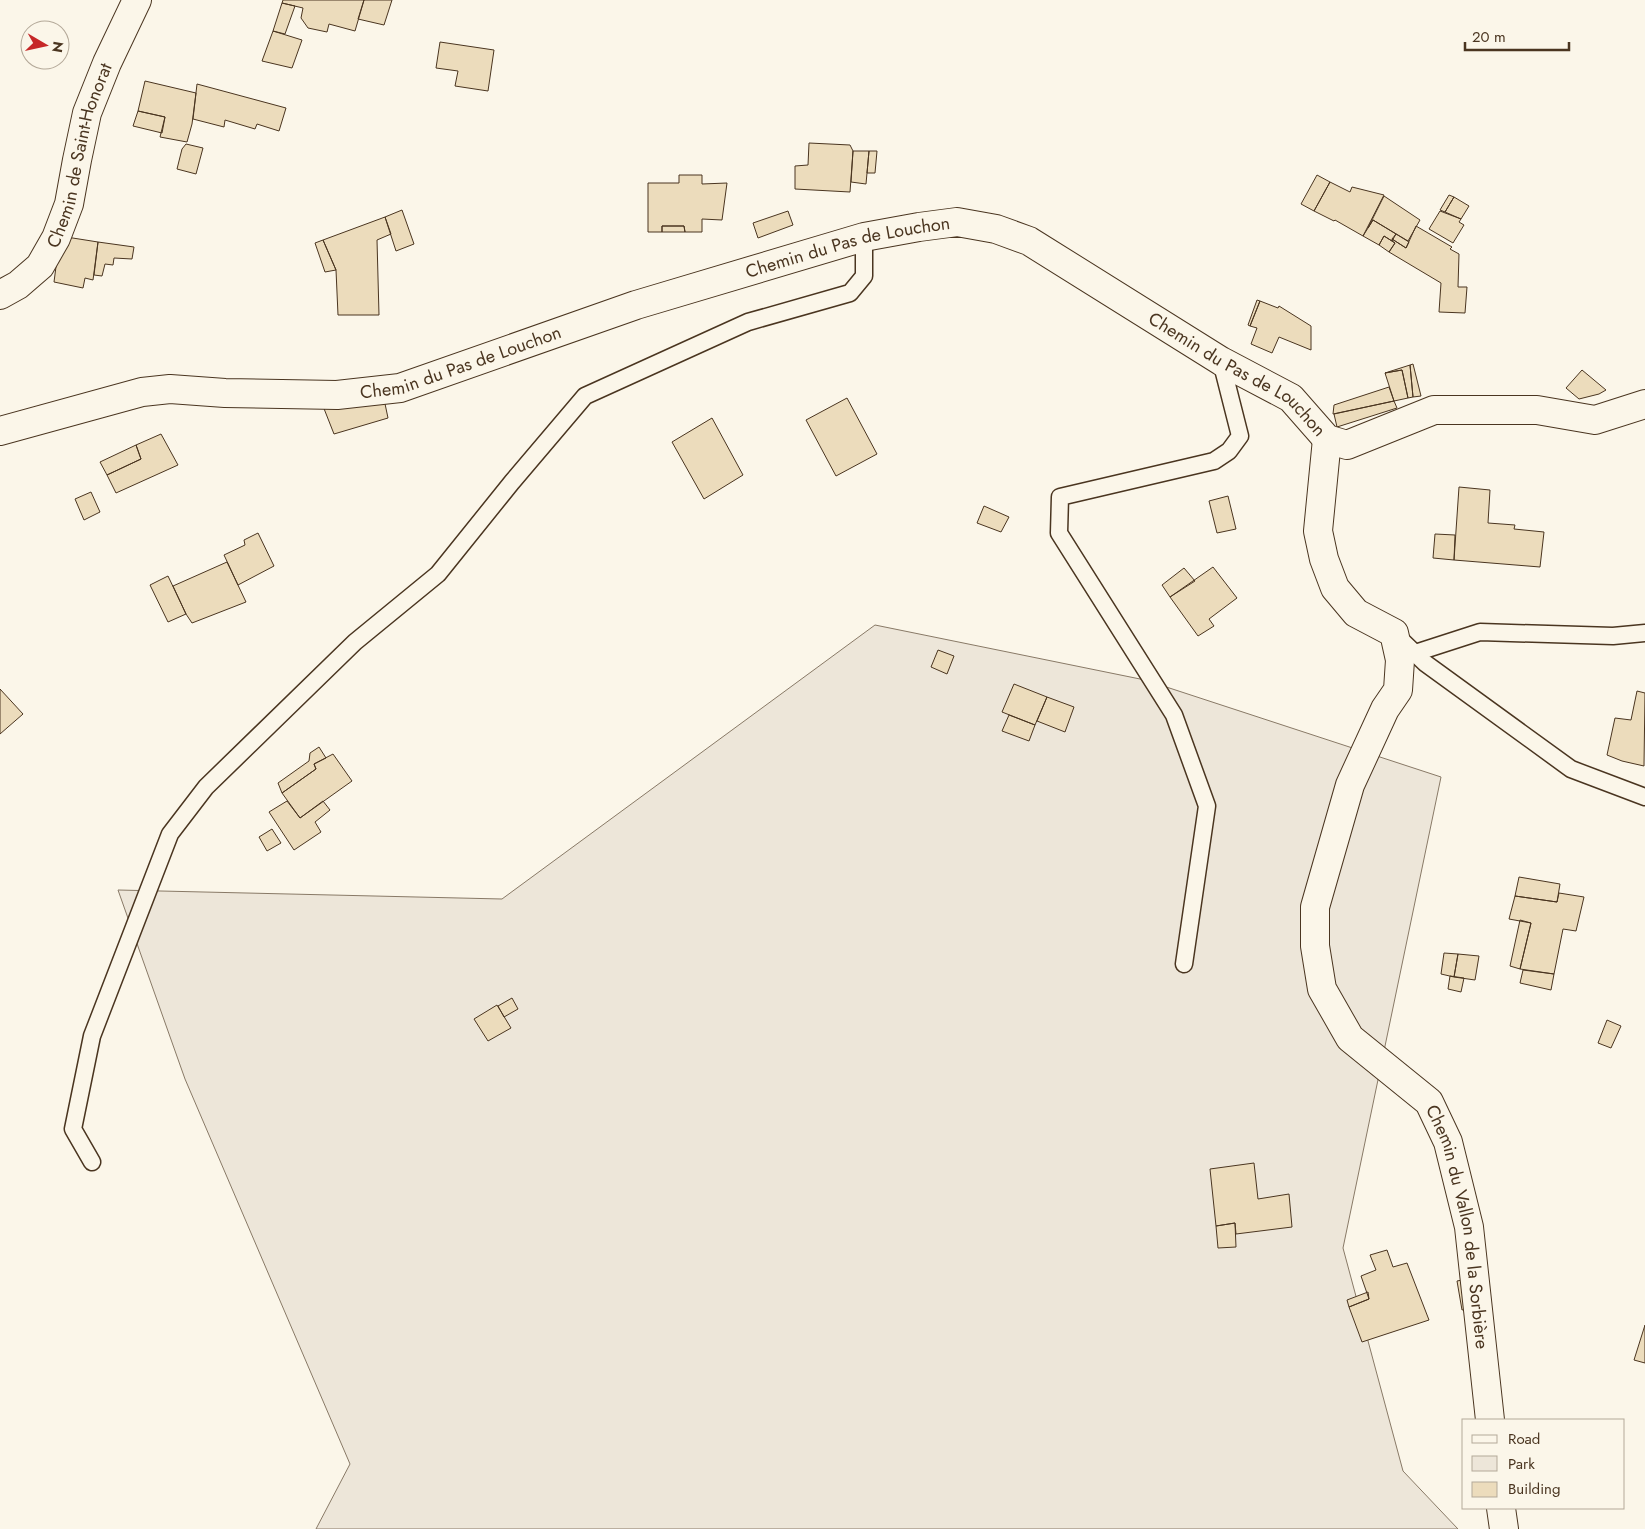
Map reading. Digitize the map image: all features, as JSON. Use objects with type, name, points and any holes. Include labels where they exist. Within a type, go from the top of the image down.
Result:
[{"type":"street","name":"Chemin de Saint-Honorat","points":[[0,295],[18,285],[40,266],[56,238],[69,204],[76,160],[88,113],[107,63],[137,0]]},
{"type":"street","name":"Chemin du Pas de Louchon","points":[[0,431],[142,392],[170,389],[225,393],[337,394],[400,388],[636,306],[864,237],[957,222],[996,229],[1029,241],[1221,361],[1290,398],[1327,439],[1347,445],[1434,410],[1537,410],[1595,420],[1645,404]]},
{"type":"street","points":[[1327,439],[1318,532],[1324,560],[1335,588],[1356,613],[1394,633]]},
{"type":"street","name":"Chemin du Vallon de la Sorbière","points":[[1394,633],[1400,660],[1398,690],[1386,709],[1350,784],[1315,907],[1315,946],[1322,990],[1350,1038],[1429,1102],[1448,1142],[1469,1227],[1490,1419]]},
{"type":"street","points":[[1502,1509],[1504,1529]]},
{"type":"lane","points":[[92,1162],[73,1129],[92,1036],[170,834],[206,787],[355,642],[438,574],[512,482],[585,396],[748,322],[850,293],[864,276],[864,237]]},
{"type":"lane","points":[[1184,964],[1207,806],[1174,715],[1059,532],[1060,497],[1214,460],[1229,451],[1240,436],[1221,361]]},
{"type":"lane","points":[[1415,653],[1480,632],[1612,636],[1645,633]]},
{"type":"lane","points":[[1394,633],[1426,664],[1571,769],[1645,797]]},
{"type":"green space","points":[[875,625],[1145,680],[1441,777],[1343,1248],[1403,1471],[1458,1529],[316,1529],[350,1464],[185,1079],[118,890],[502,899]]},
{"type":"building","points":[[283,0],[364,0],[355,31],[329,24],[327,32],[308,28],[301,18],[303,8],[282,3]]},
{"type":"building","points":[[364,0],[392,0],[384,25],[358,19]]},
{"type":"building","points":[[282,3],[295,6],[285,34],[273,31]]},
{"type":"building","points":[[273,31],[302,40],[292,68],[262,61]]},
{"type":"building","points":[[440,42],[494,50],[488,91],[455,86],[458,71],[436,68]]},
{"type":"building","points":[[145,81],[196,93],[192,124],[187,142],[160,137],[165,117],[138,111]]},
{"type":"building","points":[[197,84],[286,108],[279,131],[257,124],[255,129],[225,120],[224,127],[193,119]]},
{"type":"building","points":[[138,111],[165,117],[162,133],[133,126]]},
{"type":"building","points":[[809,143],[850,145],[853,151],[850,192],[795,189],[795,166],[808,165]]},
{"type":"building","points":[[186,144],[203,148],[196,174],[177,169],[182,149]]},
{"type":"building","points":[[853,151],[869,151],[866,184],[851,182]]},
{"type":"building","points":[[869,151],[877,151],[875,173],[867,173]]},
{"type":"building","points":[[679,175],[702,175],[702,184],[727,183],[722,220],[702,219],[702,232],[685,232],[684,226],[662,226],[662,232],[648,232],[648,183],[679,183]]},
{"type":"building","points":[[1317,175],[1330,182],[1314,211],[1301,204]]},
{"type":"building","points":[[1330,182],[1350,192],[1352,187],[1384,195],[1363,236],[1335,220],[1314,211]]},
{"type":"building","points":[[1449,195],[1454,197],[1445,212],[1440,210]]},
{"type":"building","points":[[1384,196],[1420,220],[1408,241],[1373,220],[1368,228]]},
{"type":"building","points":[[1454,197],[1469,206],[1461,219],[1445,212]]},
{"type":"building","points":[[402,210],[414,244],[396,251],[385,217]]},
{"type":"building","points":[[788,211],[793,225],[758,238],[753,223]]},
{"type":"building","points":[[1440,211],[1461,219],[1459,222],[1464,225],[1453,243],[1429,229]]},
{"type":"building","points":[[385,217],[391,234],[377,240],[379,315],[338,315],[336,270],[323,240]]},
{"type":"building","points":[[1373,220],[1396,234],[1392,241],[1384,236],[1379,245],[1363,236]]},
{"type":"building","points":[[662,226],[684,226],[685,232],[662,232]]},
{"type":"building","points":[[1416,226],[1452,247],[1450,249],[1459,254],[1458,287],[1467,287],[1465,313],[1439,312],[1441,283],[1389,252],[1395,243],[1392,239],[1406,248]]},
{"type":"building","points":[[1396,234],[1409,242],[1406,248],[1392,239]]},
{"type":"building","points":[[60,236],[98,242],[93,280],[85,278],[83,288],[54,282]]},
{"type":"building","points":[[1384,236],[1395,243],[1389,252],[1379,245]]},
{"type":"building","points":[[323,240],[336,270],[325,272],[315,243]]},
{"type":"building","points":[[98,242],[134,247],[132,259],[114,258],[113,265],[105,264],[102,276],[94,275]]},
{"type":"building","points":[[1257,300],[1260,301],[1250,326],[1248,325]]},
{"type":"building","points":[[1260,301],[1278,308],[1279,306],[1311,326],[1311,350],[1279,337],[1272,353],[1251,344],[1257,328],[1250,326]]},
{"type":"building","points":[[1413,364],[1421,396],[1413,397],[1410,365]]},
{"type":"building","points":[[1410,365],[1413,397],[1408,398],[1402,370],[1385,373]]},
{"type":"building","points":[[1402,370],[1408,398],[1394,401],[1385,373]]},
{"type":"building","points":[[1582,370],[1606,390],[1599,394],[1579,399],[1566,388]]},
{"type":"building","points":[[1389,387],[1394,401],[1333,414],[1334,405]]},
{"type":"building","points":[[847,398],[877,454],[836,476],[806,420]]},
{"type":"building","points":[[384,399],[388,418],[334,434],[321,401]]},
{"type":"building","points":[[1394,401],[1397,408],[1337,427],[1334,414]]},
{"type":"building","points":[[712,418],[743,475],[704,499],[672,442]]},
{"type":"building","points":[[161,434],[178,465],[116,493],[107,475],[141,459],[136,445]]},
{"type":"building","points":[[136,445],[141,459],[107,475],[100,462]]},
{"type":"building","points":[[1459,487],[1490,490],[1488,523],[1515,525],[1514,529],[1544,532],[1540,567],[1454,560]]},
{"type":"building","points":[[91,492],[100,512],[84,520],[75,499]]},
{"type":"building","points":[[1228,496],[1236,529],[1217,533],[1209,501]]},
{"type":"building","points":[[984,506],[1009,517],[1001,532],[977,523]]},
{"type":"building","points":[[258,533],[274,566],[238,585],[224,555],[245,545],[244,540]]},
{"type":"building","points":[[1435,534],[1455,535],[1454,560],[1433,558]]},
{"type":"building","points":[[227,562],[246,602],[192,623],[173,586]]},
{"type":"building","points":[[1213,567],[1237,598],[1209,619],[1214,626],[1198,636],[1170,597]]},
{"type":"building","points":[[1184,568],[1195,581],[1170,597],[1162,585]]},
{"type":"building","points":[[168,576],[186,614],[168,622],[150,585]]},
{"type":"building","points":[[938,650],[954,656],[947,674],[931,667]]},
{"type":"building","points":[[1014,684],[1047,697],[1035,725],[1002,712]]},
{"type":"building","points":[[0,689],[23,714],[0,734]]},
{"type":"building","points":[[1637,691],[1645,693],[1644,766],[1607,755],[1615,718],[1631,720]]},
{"type":"building","points":[[1047,697],[1074,707],[1065,732],[1037,721]]},
{"type":"building","points":[[1009,715],[1035,725],[1029,741],[1002,731]]},
{"type":"building","points":[[319,747],[326,758],[314,764],[316,769],[282,793],[278,783],[309,761],[310,753]]},
{"type":"building","points":[[333,754],[352,781],[300,818],[282,793],[316,769],[314,764]]},
{"type":"building","points":[[287,801],[300,818],[323,801],[330,810],[315,822],[321,832],[294,850],[269,812]]},
{"type":"building","points":[[272,829],[281,843],[267,851],[259,837]]},
{"type":"building","points":[[1519,877],[1560,884],[1557,902],[1515,896]]},
{"type":"building","points":[[1559,893],[1584,897],[1576,931],[1563,929],[1554,974],[1520,969],[1531,923],[1509,919],[1515,896],[1557,902]]},
{"type":"building","points":[[1520,920],[1531,923],[1520,969],[1510,966]]},
{"type":"building","points":[[1444,953],[1458,954],[1454,977],[1441,974]]},
{"type":"building","points":[[1458,954],[1479,956],[1475,980],[1454,977]]},
{"type":"building","points":[[1523,970],[1554,974],[1551,990],[1520,983]]},
{"type":"building","points":[[1450,976],[1464,978],[1461,992],[1448,989]]},
{"type":"building","points":[[512,998],[518,1009],[504,1017],[498,1006]]},
{"type":"building","points":[[497,1005],[511,1028],[488,1041],[474,1019]]},
{"type":"building","points":[[1607,1020],[1621,1026],[1611,1048],[1598,1043]]},
{"type":"building","points":[[1254,1163],[1258,1199],[1289,1194],[1292,1227],[1236,1234],[1235,1223],[1216,1226],[1210,1169]]},
{"type":"building","points":[[1235,1223],[1236,1247],[1218,1248],[1216,1226]]},
{"type":"building","points":[[1387,1250],[1393,1267],[1407,1263],[1429,1320],[1362,1342],[1349,1307],[1369,1299],[1361,1276],[1376,1270],[1370,1255]]},
{"type":"building","points":[[1472,1278],[1480,1305],[1462,1310],[1457,1281]]},
{"type":"building","points":[[1368,1292],[1369,1299],[1349,1307],[1347,1300]]},
{"type":"building","points":[[1645,1325],[1645,1363],[1634,1360]]}]
